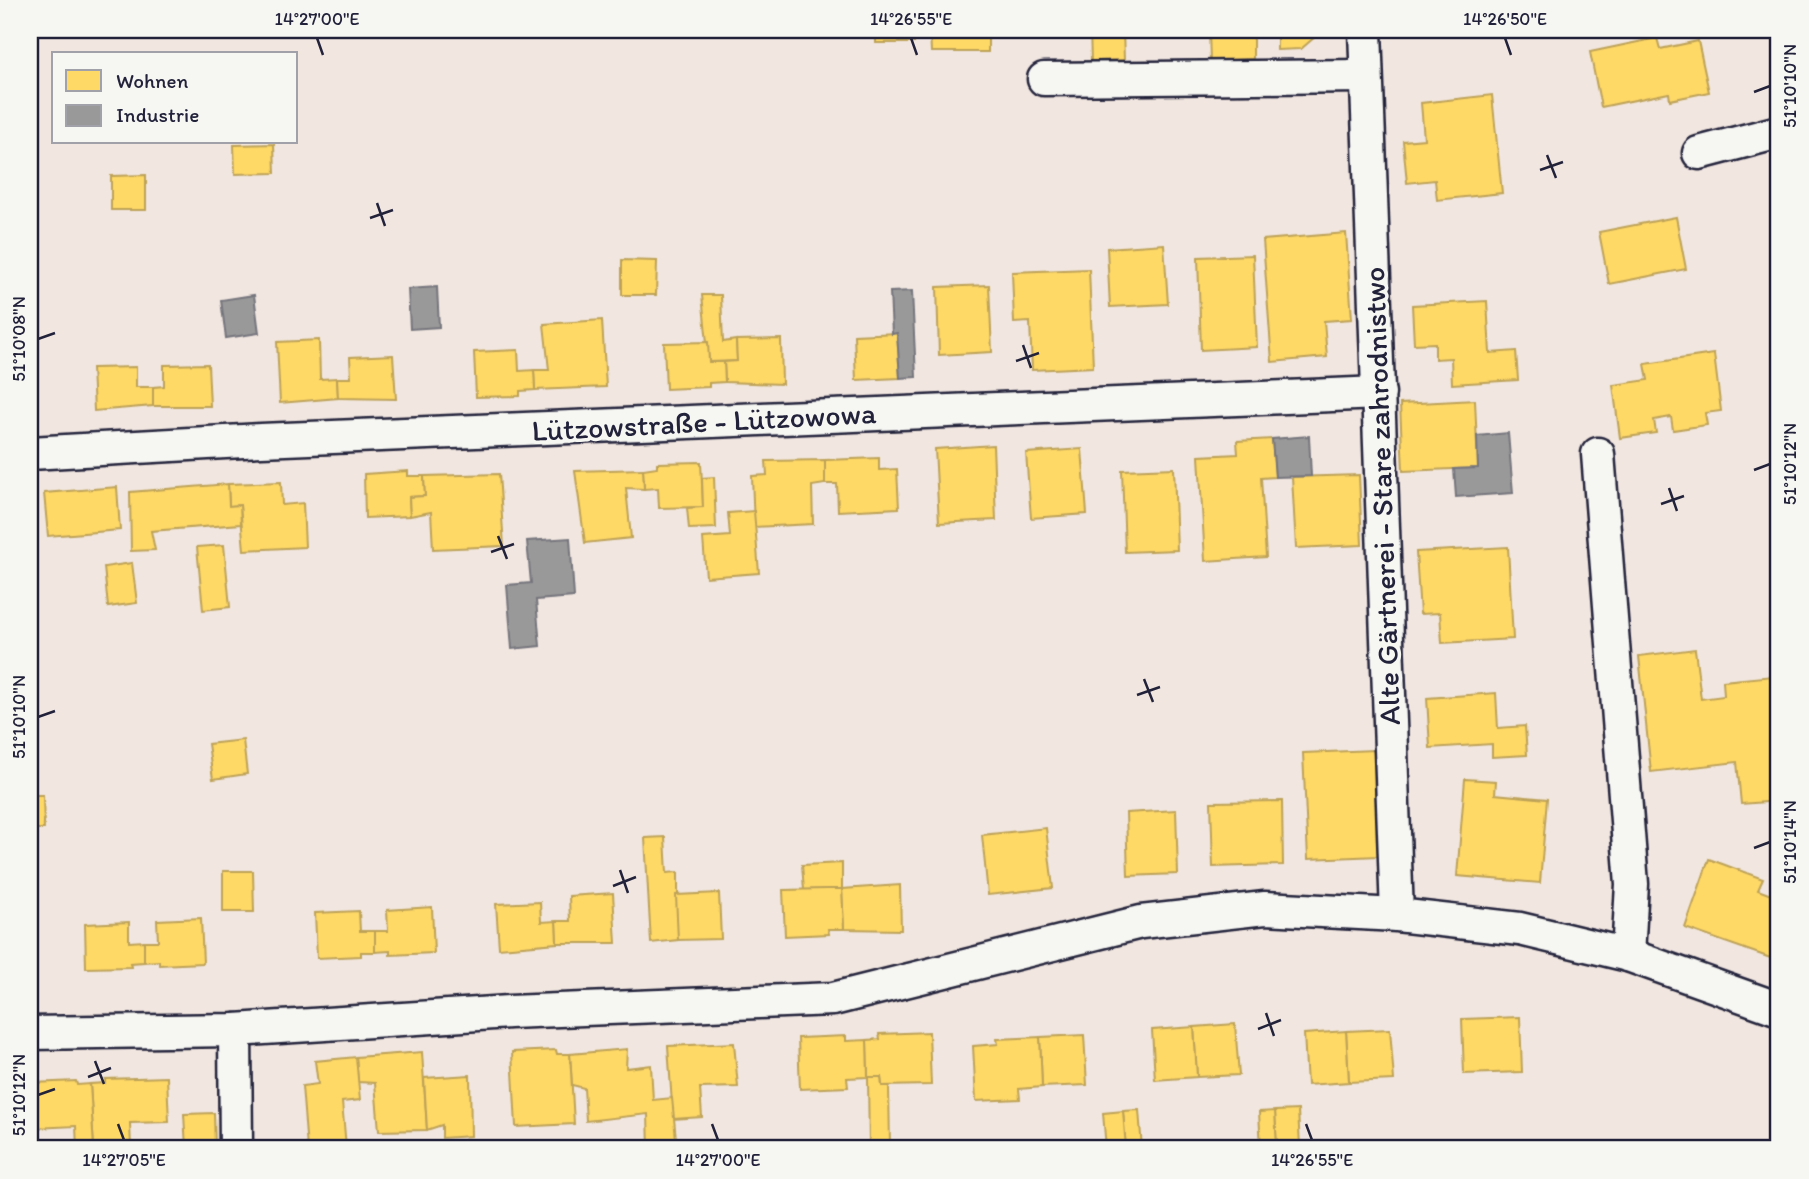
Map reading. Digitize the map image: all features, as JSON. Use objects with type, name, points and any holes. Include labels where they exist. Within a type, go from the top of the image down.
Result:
[{"type":"street","name":"Alte Gärtnerei - Stare zahrodnistwo","points":[[1365,30],[1397,915]]},
{"type":"street","points":[[1044,79],[1366,76]]},
{"type":"street","points":[[1699,153],[1779,132]]},
{"type":"street","name":"Lützowstraße - Lützowowa","points":[[30,453],[261,440],[1379,393]]},
{"type":"street","points":[[1598,454],[1632,884],[1628,955]]},
{"type":"street","points":[[30,1033],[235,1030],[509,1012],[833,999],[1141,922],[1265,908],[1397,915],[1520,929],[1628,955],[1779,1009]]},
{"type":"street","points":[[235,1030],[236,1149]]},
{"type":"building: Wohnen","points":[[876,30],[914,30],[914,43],[876,43]]},
{"type":"building: Wohnen","points":[[930,30],[988,30],[988,52],[931,52]]},
{"type":"building: Wohnen","points":[[1090,30],[1123,30],[1124,60],[1091,61]]},
{"type":"building: Wohnen","points":[[1209,30],[1253,30],[1253,59],[1210,61]]},
{"type":"building: Wohnen","points":[[1277,30],[1323,30],[1301,49],[1277,50]]},
{"type":"building: Wohnen","points":[[1657,38],[1660,49],[1698,41],[1709,92],[1670,100],[1669,93],[1601,107],[1590,52]]},
{"type":"building: Wohnen","points":[[1492,95],[1502,193],[1437,200],[1435,180],[1407,183],[1403,141],[1424,139],[1421,103]]},
{"type":"building: Wohnen","points":[[274,144],[275,173],[235,174],[234,145]]},
{"type":"building: Wohnen","points":[[146,175],[146,210],[111,210],[111,176]]},
{"type":"building: Wohnen","points":[[1676,217],[1686,269],[1609,284],[1599,232]]},
{"type":"building: Wohnen","points":[[1346,233],[1352,319],[1324,321],[1327,357],[1272,362],[1263,240]]},
{"type":"building: Wohnen","points":[[1164,244],[1168,304],[1110,307],[1107,248]]},
{"type":"building: Wohnen","points":[[1253,255],[1257,347],[1201,350],[1198,257]]},
{"type":"building: Wohnen","points":[[622,260],[657,261],[656,295],[622,295]]},
{"type":"building: Wohnen","points":[[1089,269],[1093,367],[1032,370],[1030,322],[1014,323],[1012,272]]},
{"type":"building: Wohnen","points":[[989,285],[992,352],[939,355],[937,287]]},
{"type":"building: Wohnen","points":[[702,295],[721,295],[723,342],[736,340],[737,361],[709,362]]},
{"type":"building: Wohnen","points":[[1487,301],[1490,353],[1516,351],[1518,380],[1452,384],[1451,358],[1435,359],[1435,343],[1414,344],[1412,305]]},
{"type":"building: Wohnen","points":[[602,320],[606,387],[535,390],[534,370],[549,370],[544,324]]},
{"type":"building: Wohnen","points":[[897,333],[900,378],[856,380],[854,335]]},
{"type":"building: Wohnen","points":[[781,339],[782,384],[725,382],[724,362],[737,361],[736,340]]},
{"type":"building: Wohnen","points":[[319,340],[320,379],[337,378],[338,398],[280,403],[277,342]]},
{"type":"building: Wohnen","points":[[708,342],[709,362],[724,362],[725,382],[709,383],[709,387],[666,389],[664,343]]},
{"type":"building: Wohnen","points":[[518,350],[519,371],[534,370],[535,390],[520,391],[520,396],[476,397],[474,352]]},
{"type":"building: Wohnen","points":[[1714,354],[1721,411],[1705,413],[1707,425],[1673,430],[1671,417],[1654,420],[1656,433],[1620,438],[1613,385],[1648,380],[1645,364]]},
{"type":"building: Wohnen","points":[[393,355],[396,399],[338,398],[337,378],[351,378],[350,357]]},
{"type":"building: Wohnen","points":[[208,364],[210,406],[153,406],[153,387],[164,386],[164,365]]},
{"type":"building: Wohnen","points":[[136,367],[136,387],[153,387],[153,406],[94,411],[92,368]]},
{"type":"building: Wohnen","points":[[1475,400],[1478,468],[1403,471],[1400,404]]},
{"type":"building: Wohnen","points":[[1272,439],[1275,477],[1261,478],[1266,557],[1205,561],[1199,456],[1238,454],[1237,441]]},
{"type":"building: Wohnen","points":[[993,445],[996,520],[939,523],[935,449]]},
{"type":"building: Wohnen","points":[[1082,449],[1087,514],[1031,518],[1026,453]]},
{"type":"building: Wohnen","points":[[879,458],[879,470],[897,469],[899,508],[838,511],[837,484],[825,484],[825,460]]},
{"type":"building: Wohnen","points":[[825,460],[825,484],[812,486],[813,524],[754,527],[752,476],[767,475],[766,461]]},
{"type":"building: Wohnen","points":[[701,462],[703,507],[659,508],[658,488],[644,489],[643,469],[657,467],[657,463]]},
{"type":"building: Wohnen","points":[[1174,468],[1177,550],[1125,552],[1122,470]]},
{"type":"building: Wohnen","points":[[643,469],[644,489],[626,488],[631,538],[585,543],[575,471]]},
{"type":"building: Wohnen","points":[[408,471],[408,476],[424,476],[425,496],[409,497],[410,516],[365,518],[364,474]]},
{"type":"building: Wohnen","points":[[499,474],[504,546],[433,549],[431,512],[410,516],[409,497],[425,496],[424,476]]},
{"type":"building: Wohnen","points":[[1359,475],[1362,545],[1296,548],[1292,477]]},
{"type":"building: Wohnen","points":[[714,477],[716,528],[689,529],[687,508],[703,507],[702,478]]},
{"type":"building: Wohnen","points":[[281,482],[282,505],[303,503],[305,547],[244,550],[240,505],[229,506],[228,484]]},
{"type":"building: Wohnen","points":[[228,484],[229,506],[240,505],[241,524],[151,531],[155,550],[131,551],[130,492]]},
{"type":"building: Wohnen","points":[[117,487],[120,530],[48,536],[44,493]]},
{"type":"building: Wohnen","points":[[754,511],[759,573],[706,577],[703,538],[730,536],[728,513]]},
{"type":"building: Wohnen","points":[[224,545],[230,607],[203,610],[197,547]]},
{"type":"building: Wohnen","points":[[1508,547],[1513,639],[1442,643],[1440,613],[1420,614],[1416,552]]},
{"type":"building: Wohnen","points":[[132,563],[137,603],[108,607],[104,567]]},
{"type":"building: Wohnen","points":[[1695,649],[1701,699],[1724,696],[1723,681],[1773,676],[1779,729],[1779,801],[1741,804],[1737,762],[1651,772],[1639,656]]},
{"type":"building: Wohnen","points":[[1496,693],[1498,728],[1525,726],[1527,755],[1492,757],[1492,744],[1430,748],[1427,698]]},
{"type":"building: Wohnen","points":[[243,740],[247,774],[213,779],[208,744]]},
{"type":"building: Wohnen","points":[[1374,750],[1379,856],[1308,859],[1303,753]]},
{"type":"building: Wohnen","points":[[1465,779],[1496,781],[1495,794],[1547,799],[1540,883],[1457,876]]},
{"type":"building: Wohnen","points":[[30,795],[43,795],[44,829],[30,829]]},
{"type":"building: Wohnen","points":[[1282,801],[1283,865],[1213,867],[1211,802]]},
{"type":"building: Wohnen","points":[[1176,810],[1178,874],[1128,876],[1126,813]]},
{"type":"building: Wohnen","points":[[1046,828],[1053,888],[988,895],[982,835]]},
{"type":"building: Wohnen","points":[[665,837],[667,873],[678,872],[678,940],[651,943],[645,838]]},
{"type":"building: Wohnen","points":[[1709,859],[1763,879],[1758,890],[1779,898],[1779,961],[1685,928]]},
{"type":"building: Wohnen","points":[[842,863],[842,889],[804,890],[802,865]]},
{"type":"building: Wohnen","points":[[223,871],[253,871],[254,912],[223,912]]},
{"type":"building: Wohnen","points":[[900,885],[901,930],[844,929],[842,889]]},
{"type":"building: Wohnen","points":[[842,889],[844,929],[828,929],[829,934],[785,936],[783,890]]},
{"type":"building: Wohnen","points":[[613,893],[616,943],[557,943],[556,921],[570,921],[569,896]]},
{"type":"building: Wohnen","points":[[719,893],[721,939],[678,940],[676,895]]},
{"type":"building: Wohnen","points":[[540,902],[541,922],[556,921],[557,943],[499,948],[496,904]]},
{"type":"building: Wohnen","points":[[432,907],[434,953],[390,955],[390,951],[375,952],[375,931],[388,931],[387,910]]},
{"type":"building: Wohnen","points":[[359,911],[360,931],[375,931],[375,952],[361,952],[361,956],[317,958],[315,913]]},
{"type":"building: Wohnen","points":[[201,918],[203,963],[159,965],[159,961],[144,962],[144,941],[158,941],[157,920]]},
{"type":"building: Wohnen","points":[[129,922],[129,942],[144,941],[144,962],[130,963],[131,967],[86,968],[85,924]]},
{"type":"building: Wohnen","points":[[1520,1017],[1522,1072],[1464,1074],[1462,1019]]},
{"type":"building: Wohnen","points":[[1235,1024],[1239,1075],[1197,1077],[1194,1027]]},
{"type":"building: Wohnen","points":[[1194,1027],[1197,1077],[1155,1080],[1152,1030]]},
{"type":"building: Wohnen","points":[[1390,1029],[1394,1080],[1349,1082],[1346,1031]]},
{"type":"building: Wohnen","points":[[1346,1031],[1349,1082],[1307,1085],[1304,1034]]},
{"type":"building: Wohnen","points":[[929,1032],[931,1085],[882,1086],[881,1077],[868,1077],[867,1040],[880,1039],[879,1034]]},
{"type":"building: Wohnen","points":[[1084,1035],[1087,1085],[1042,1087],[1040,1037]]},
{"type":"building: Wohnen","points":[[846,1036],[846,1041],[867,1040],[868,1077],[847,1078],[848,1087],[800,1089],[798,1038]]},
{"type":"building: Wohnen","points":[[1040,1037],[1042,1087],[1019,1089],[1020,1099],[976,1101],[973,1046],[998,1044],[997,1039]]},
{"type":"building: Wohnen","points":[[734,1043],[738,1087],[700,1088],[702,1117],[673,1119],[668,1046]]},
{"type":"building: Wohnen","points":[[627,1049],[626,1068],[651,1065],[653,1100],[672,1098],[677,1149],[649,1149],[648,1114],[586,1121],[584,1088],[572,1085],[570,1054]]},
{"type":"building: Wohnen","points":[[556,1050],[557,1054],[570,1054],[574,1124],[516,1127],[512,1052]]},
{"type":"building: Wohnen","points":[[422,1052],[427,1130],[379,1131],[375,1083],[358,1082],[356,1057]]},
{"type":"building: Wohnen","points":[[356,1057],[360,1100],[342,1102],[346,1147],[307,1149],[302,1086],[318,1084],[315,1061]]},
{"type":"building: Wohnen","points":[[470,1075],[471,1136],[442,1138],[442,1125],[427,1130],[424,1078]]},
{"type":"building: Wohnen","points":[[167,1077],[169,1122],[130,1123],[131,1147],[94,1148],[90,1084],[105,1083],[105,1079]]},
{"type":"building: Wohnen","points":[[868,1077],[881,1077],[882,1086],[889,1086],[890,1147],[869,1148]]},
{"type":"building: Wohnen","points":[[76,1081],[77,1085],[90,1084],[94,1148],[77,1149],[76,1126],[35,1128],[34,1124],[30,1124],[30,1107],[34,1107],[33,1083]]},
{"type":"building: Wohnen","points":[[1139,1110],[1142,1149],[1126,1149],[1123,1111]]},
{"type":"building: Wohnen","points":[[1298,1110],[1300,1146],[1295,1146],[1295,1149],[1277,1149],[1275,1111]]},
{"type":"building: Wohnen","points":[[1123,1111],[1126,1149],[1106,1149],[1103,1113]]},
{"type":"building: Wohnen","points":[[1275,1111],[1277,1149],[1261,1149],[1259,1112]]},
{"type":"building: Wohnen","points":[[214,1113],[215,1149],[175,1149],[186,1148],[184,1114]]},
{"type":"building: Industrie","points":[[437,287],[439,327],[410,329],[408,289]]},
{"type":"building: Industrie","points":[[912,291],[916,377],[900,378],[897,333],[892,334],[890,292]]},
{"type":"building: Industrie","points":[[254,295],[259,333],[226,338],[221,300]]},
{"type":"building: Industrie","points":[[1508,433],[1513,493],[1456,497],[1454,469],[1478,468],[1477,436]]},
{"type":"building: Industrie","points":[[1309,436],[1311,476],[1275,477],[1272,439]]},
{"type":"building: Industrie","points":[[570,538],[574,597],[536,600],[540,646],[512,649],[507,585],[531,583],[527,541]]}]
